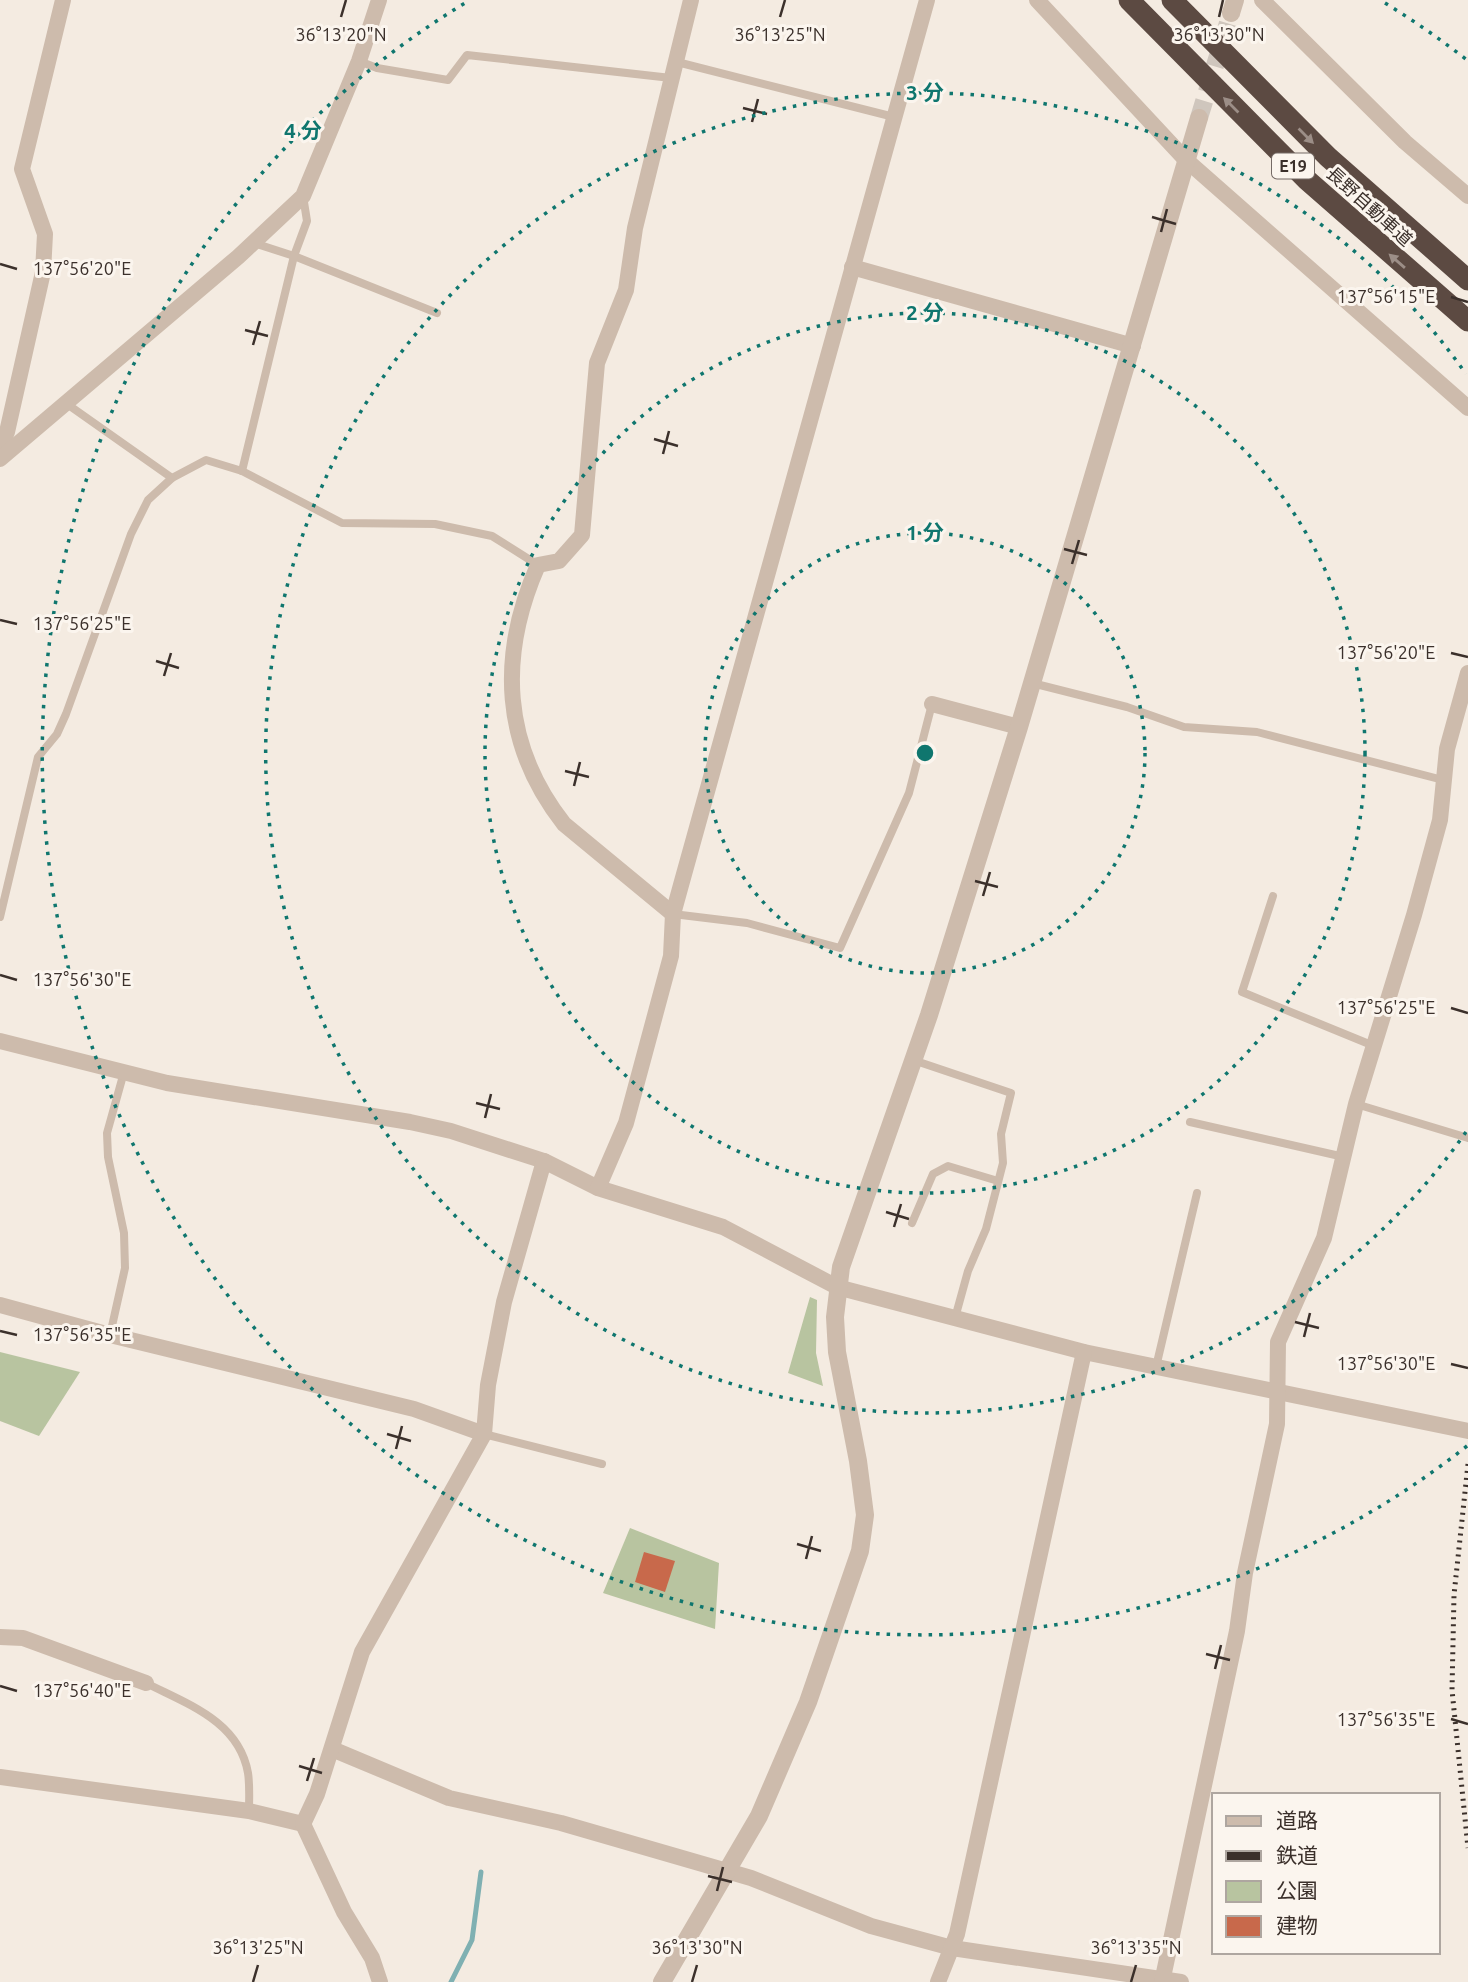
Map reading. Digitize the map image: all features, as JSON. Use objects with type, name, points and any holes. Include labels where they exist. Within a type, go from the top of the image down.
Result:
[{"type":"highway","name":"長野自動車道","points":[[1129,0],[1307,180],[1468,321]]},
{"type":"highway","name":"長野自動車道","points":[[1172,0],[1328,157],[1468,280]]},
{"type":"street","points":[[0,448],[7,432],[43,272],[45,234],[22,169],[63,0]]},
{"type":"street","points":[[0,459],[254,243],[303,196],[359,61],[379,0]]},
{"type":"street","points":[[673,914],[564,824],[533,779],[519,745],[511,702],[513,660],[522,602],[538,565],[559,561],[582,535],[597,363],[626,290],[635,228],[691,0]]},
{"type":"street","points":[[598,1188],[626,1123],[671,956],[673,914],[927,0]]},
{"type":"street","points":[[1037,0],[1185,159],[1468,408]]},
{"type":"street","points":[[1262,0],[1405,142],[1468,196]]},
{"type":"street","points":[[662,1982],[759,1816],[808,1702],[860,1551],[865,1515],[858,1461],[837,1352],[837,1287],[841,1267],[914,1060],[1020,727],[1199,118]]},
{"type":"street","points":[[852,267],[1133,346]]},
{"type":"street","points":[[1162,1981],[1277,1424],[1278,1342],[1324,1238],[1356,1104],[1440,820],[1447,749],[1468,673]]},
{"type":"street","points":[[932,704],[1020,727]]},
{"type":"street","points":[[0,1041],[167,1083],[451,1131],[544,1161],[598,1188],[723,1227],[837,1287],[1084,1352],[1468,1431]]},
{"type":"street","points":[[380,1982],[372,1958],[344,1912],[303,1824],[332,1749],[362,1652],[484,1434],[488,1385],[504,1303],[544,1161]]},
{"type":"street","points":[[0,1305],[110,1335],[414,1409],[484,1434]]},
{"type":"street","points":[[938,1982],[952,1948],[1084,1352]]},
{"type":"street","points":[[0,1637],[23,1638],[146,1684]]},
{"type":"street","points":[[332,1749],[449,1798],[561,1823],[751,1878],[871,1926],[952,1948],[1181,1982]]},
{"type":"street","points":[[0,1777],[249,1811],[303,1824]]},
{"type":"lane","points":[[359,61],[377,68],[449,79],[467,55],[671,78]]},
{"type":"lane","points":[[677,62],[894,117]]},
{"type":"lane","points":[[242,471],[294,256],[307,221],[303,196]]},
{"type":"lane","points":[[254,243],[294,256],[437,313]]},
{"type":"lane","points":[[67,404],[172,478]]},
{"type":"lane","points":[[0,918],[38,757],[57,734],[66,714],[131,534],[148,500],[172,478],[206,460],[242,471],[342,523],[435,524],[492,536],[538,565]]},
{"type":"lane","points":[[1032,683],[1127,707],[1184,727],[1257,732],[1443,780]]},
{"type":"lane","points":[[673,914],[747,923],[840,948],[909,793],[932,704]]},
{"type":"lane","points":[[1273,895],[1242,992],[1374,1046]]},
{"type":"lane","points":[[914,1060],[1010,1093],[1001,1134],[1003,1163],[986,1229],[968,1271],[955,1318]]},
{"type":"lane","points":[[110,1335],[125,1268],[124,1233],[108,1157],[107,1133],[124,1072]]},
{"type":"lane","points":[[1356,1104],[1468,1138]]},
{"type":"lane","points":[[1190,1122],[1344,1157]]},
{"type":"lane","points":[[912,1223],[933,1174],[948,1166],[998,1181]]},
{"type":"lane","points":[[1156,1367],[1197,1193]]},
{"type":"lane","points":[[484,1434],[602,1464]]},
{"type":"lane","points":[[146,1684],[215,1718],[237,1745],[248,1771],[249,1811]]},
{"type":"green space","points":[[810,1297],[817,1300],[816,1353],[823,1386],[788,1373]]},
{"type":"green space","points":[[0,1352],[80,1372],[39,1436],[0,1421]]},
{"type":"green space","points":[[630,1528],[719,1563],[715,1629],[603,1593]]},
{"type":"building","points":[[644,1552],[675,1561],[665,1592],[635,1582]]},
{"type":"waterway","points":[[451,1982],[472,1940],[481,1872]]},
{"type":"tunnel","points":[[1199,118],[1231,13]]},
{"type":"railway","points":[[1468,1464],[1454,1595],[1452,1690],[1468,1848]]}]
